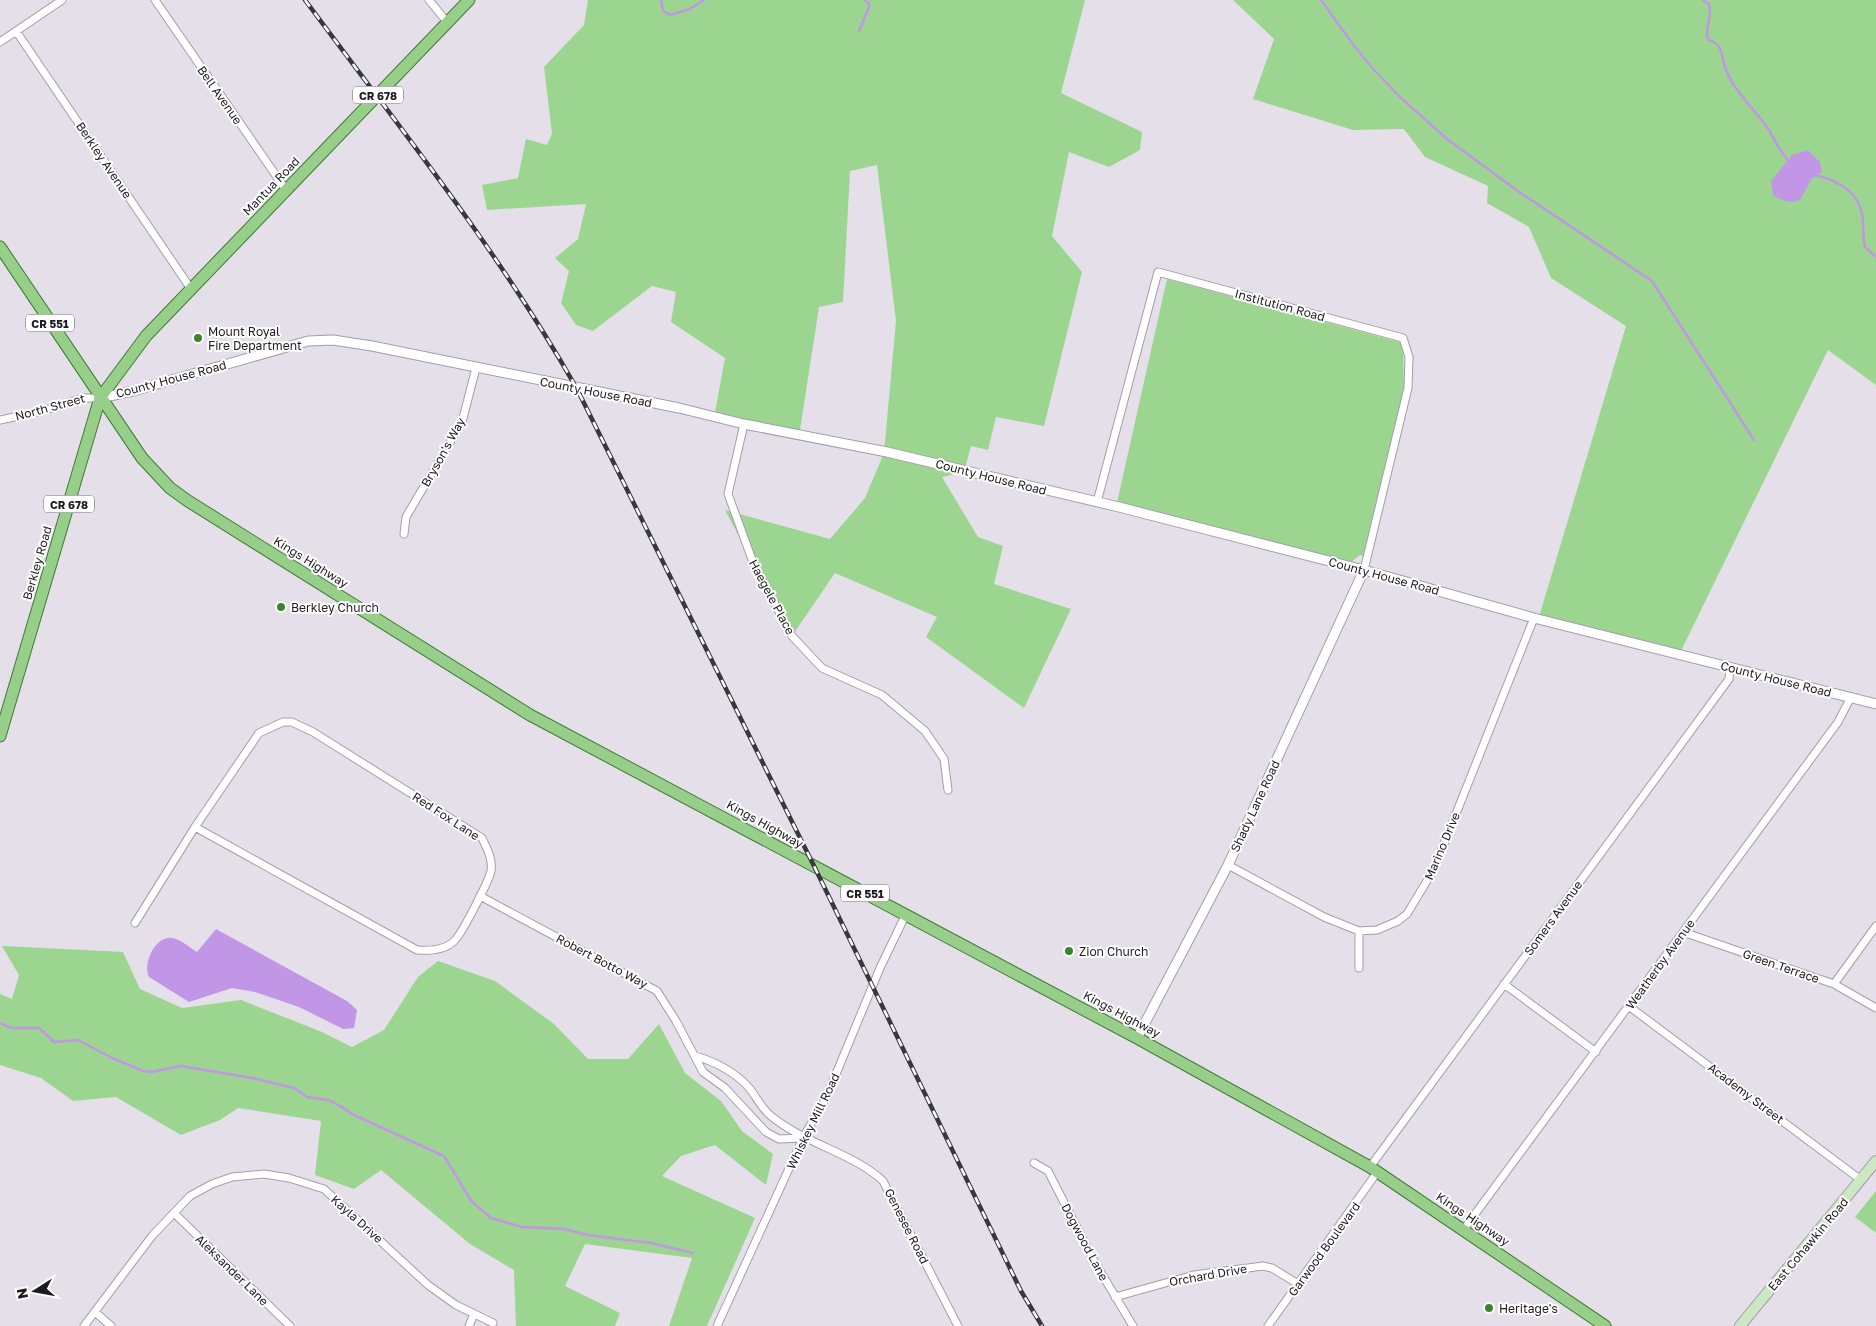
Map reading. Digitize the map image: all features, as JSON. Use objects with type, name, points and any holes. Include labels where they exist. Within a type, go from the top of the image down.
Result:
[{"type":"main road","name":"Mantua Road","points":[[100,398],[146,336],[469,0]]},
{"type":"main road","name":"Kings Highway","points":[[0,246],[100,398],[149,468],[170,488],[188,501],[530,714],[1137,1038],[1374,1169],[1605,1326]]},
{"type":"main road","name":"Berkley Road","points":[[0,736],[100,398]]},
{"type":"main road","name":"East Cohawkin Road","points":[[1740,1326],[1876,1162]]},
{"type":"street","points":[[0,42],[62,0]]},
{"type":"street","name":"Bell Avenue","points":[[155,0],[286,190]]},
{"type":"street","points":[[429,0],[447,22]]},
{"type":"street","name":"Berkley Avenue","points":[[16,31],[191,289]]},
{"type":"street","name":"Institution Road","points":[[1097,502],[1158,272],[1403,338],[1409,357],[1408,388],[1364,570]]},
{"type":"street","name":"County House Road","points":[[100,398],[316,340],[333,340],[372,346],[887,452],[1097,502],[1364,570],[1534,618],[1876,704]]},
{"type":"street","name":"Bryson's Way","points":[[404,534],[406,517],[462,422],[476,368]]},
{"type":"street","name":"North Street","points":[[0,420],[46,410],[83,398],[100,398]]},
{"type":"street","name":"Haegele Place","points":[[744,424],[728,494],[754,565],[792,636],[822,668],[882,696],[925,731],[944,759],[948,790]]},
{"type":"street","name":"Shady Lane Road","points":[[1137,1038],[1228,865],[1364,570]]},
{"type":"street","name":"Marino Drive","points":[[1359,931],[1377,930],[1402,917],[1415,904],[1430,878],[1534,618]]},
{"type":"street","name":"Somers Avenue","points":[[1374,1169],[1504,984],[1729,680],[1730,668]]},
{"type":"street","name":"Weatherby Avenue","points":[[1464,1229],[1630,1007],[1838,722],[1851,697]]},
{"type":"street","name":"Red Fox Lane","points":[[135,923],[195,827],[260,733],[283,722],[292,722],[313,732],[482,838],[490,855],[491,870],[480,896],[456,940],[436,950],[417,950],[195,827]]},
{"type":"street","points":[[1228,865],[1324,917],[1359,931],[1359,968]]},
{"type":"street","name":"Robert Botto Way","points":[[480,896],[657,991],[703,1072],[725,1088],[766,1132],[778,1139],[803,1138]]},
{"type":"street","name":"Whiskey Mill Road","points":[[717,1326],[803,1138],[826,1098],[879,970],[906,914]]},
{"type":"street","points":[[1834,984],[1876,926]]},
{"type":"street","name":"Green Terrace","points":[[1683,932],[1834,984],[1876,1008]]},
{"type":"street","points":[[1504,984],[1596,1052]]},
{"type":"street","name":"Academy Street","points":[[1630,1007],[1861,1180]]},
{"type":"street","points":[[695,1056],[715,1064],[740,1080],[771,1116],[803,1138]]},
{"type":"street","name":"Genesee Road","points":[[803,1138],[863,1167],[883,1181],[958,1326]]},
{"type":"street","name":"Dogwood Lane","points":[[1034,1163],[1048,1171],[1076,1228],[1133,1326]]},
{"type":"street","name":"Garwood Boulevard","points":[[1268,1326],[1374,1169]]},
{"type":"street","name":"Kayla Drive","points":[[84,1326],[152,1236],[190,1196],[212,1184],[232,1177],[264,1174],[308,1182],[324,1189],[428,1285],[474,1314],[493,1323]]},
{"type":"street","name":"Aleksander Lane","points":[[174,1213],[290,1326]]},
{"type":"street","name":"Orchard Drive","points":[[1115,1297],[1194,1275],[1263,1266],[1272,1268],[1298,1284]]},
{"type":"street","points":[[95,1312],[111,1326]]},
{"type":"street","points":[[469,1326],[474,1314]]},
{"type":"green space","points":[[588,0],[1085,0],[1061,93],[1142,132],[1140,150],[1109,167],[1069,152],[1052,236],[1082,272],[1044,426],[996,417],[988,450],[971,446],[964,472],[942,477],[978,537],[1003,546],[994,584],[1071,609],[1024,708],[926,637],[937,617],[835,573],[792,636],[725,510],[830,539],[865,498],[884,453],[896,321],[877,165],[850,171],[843,302],[819,307],[799,436],[714,418],[725,358],[671,322],[676,292],[652,286],[593,331],[576,325],[561,303],[569,271],[555,258],[578,239],[586,204],[487,210],[482,185],[518,178],[526,139],[547,145],[552,134],[544,67],[584,25]]},
{"type":"green space","points":[[1233,0],[1876,0],[1876,385],[1828,350],[1679,655],[1539,617],[1626,326],[1551,278],[1529,227],[1487,203],[1488,186],[1425,157],[1404,129],[1353,130],[1253,99],[1274,39]]},
{"type":"green space","points":[[1167,279],[1403,343],[1404,390],[1364,556],[1360,555],[1347,565],[1116,507]]},
{"type":"green space","points":[[2,946],[123,952],[140,989],[182,1008],[241,1000],[322,1032],[352,1047],[384,1030],[418,977],[438,961],[495,981],[554,1024],[588,1059],[628,1059],[659,1024],[685,1073],[721,1101],[742,1131],[773,1154],[766,1185],[715,1145],[681,1156],[662,1176],[755,1218],[707,1326],[669,1326],[692,1258],[585,1244],[565,1286],[620,1313],[615,1326],[516,1326],[514,1270],[470,1244],[381,1170],[354,1189],[315,1175],[321,1121],[238,1108],[220,1120],[181,1135],[116,1097],[73,1101],[41,1078],[0,1065],[0,994],[12,999],[19,975]]},
{"type":"green space","points":[[1876,1191],[1876,1233],[1855,1217]]},
{"type":"shaded area","points":[[1808,150],[1820,162],[1822,172],[1812,178],[1800,200],[1786,201],[1773,195],[1771,181],[1792,155]]},
{"type":"shaded area","points":[[216,929],[347,1001],[357,1010],[354,1028],[343,1029],[299,1007],[255,992],[232,988],[189,1002],[149,977],[147,972],[148,960],[158,943],[172,938],[197,952]]},
{"type":"waterway","points":[[661,0],[663,11],[670,15],[690,9],[704,0]]},
{"type":"waterway","points":[[859,31],[869,7],[865,0]]},
{"type":"waterway","points":[[1321,0],[1375,71],[1400,97],[1447,139],[1515,189],[1652,281],[1754,440]]},
{"type":"waterway","points":[[1703,0],[1709,4],[1710,9],[1707,31],[1708,40],[1719,47],[1728,75],[1744,99],[1767,127],[1780,150],[1790,162]]},
{"type":"waterway","points":[[1815,175],[1840,184],[1853,195],[1861,210],[1865,247],[1876,257]]},
{"type":"waterway","points":[[0,1023],[11,1028],[39,1028],[54,1042],[78,1040],[110,1057],[143,1071],[151,1072],[181,1066],[252,1078],[294,1088],[307,1097],[329,1100],[354,1115],[444,1156],[472,1202],[491,1218],[522,1227],[565,1229],[587,1235],[651,1243],[693,1253]]},
{"type":"railway","points":[[305,0],[447,190],[515,288],[577,389],[814,866],[1021,1291],[1042,1326]]},
{"type":"place","name":"Mount Royal Fire Department","points":[[198,338]]},
{"type":"place","name":"Berkley Church","points":[[281,607]]},
{"type":"place","name":"Zion Church","points":[[1069,951]]},
{"type":"place","name":"Heritage's","points":[[1489,1308]]}]
